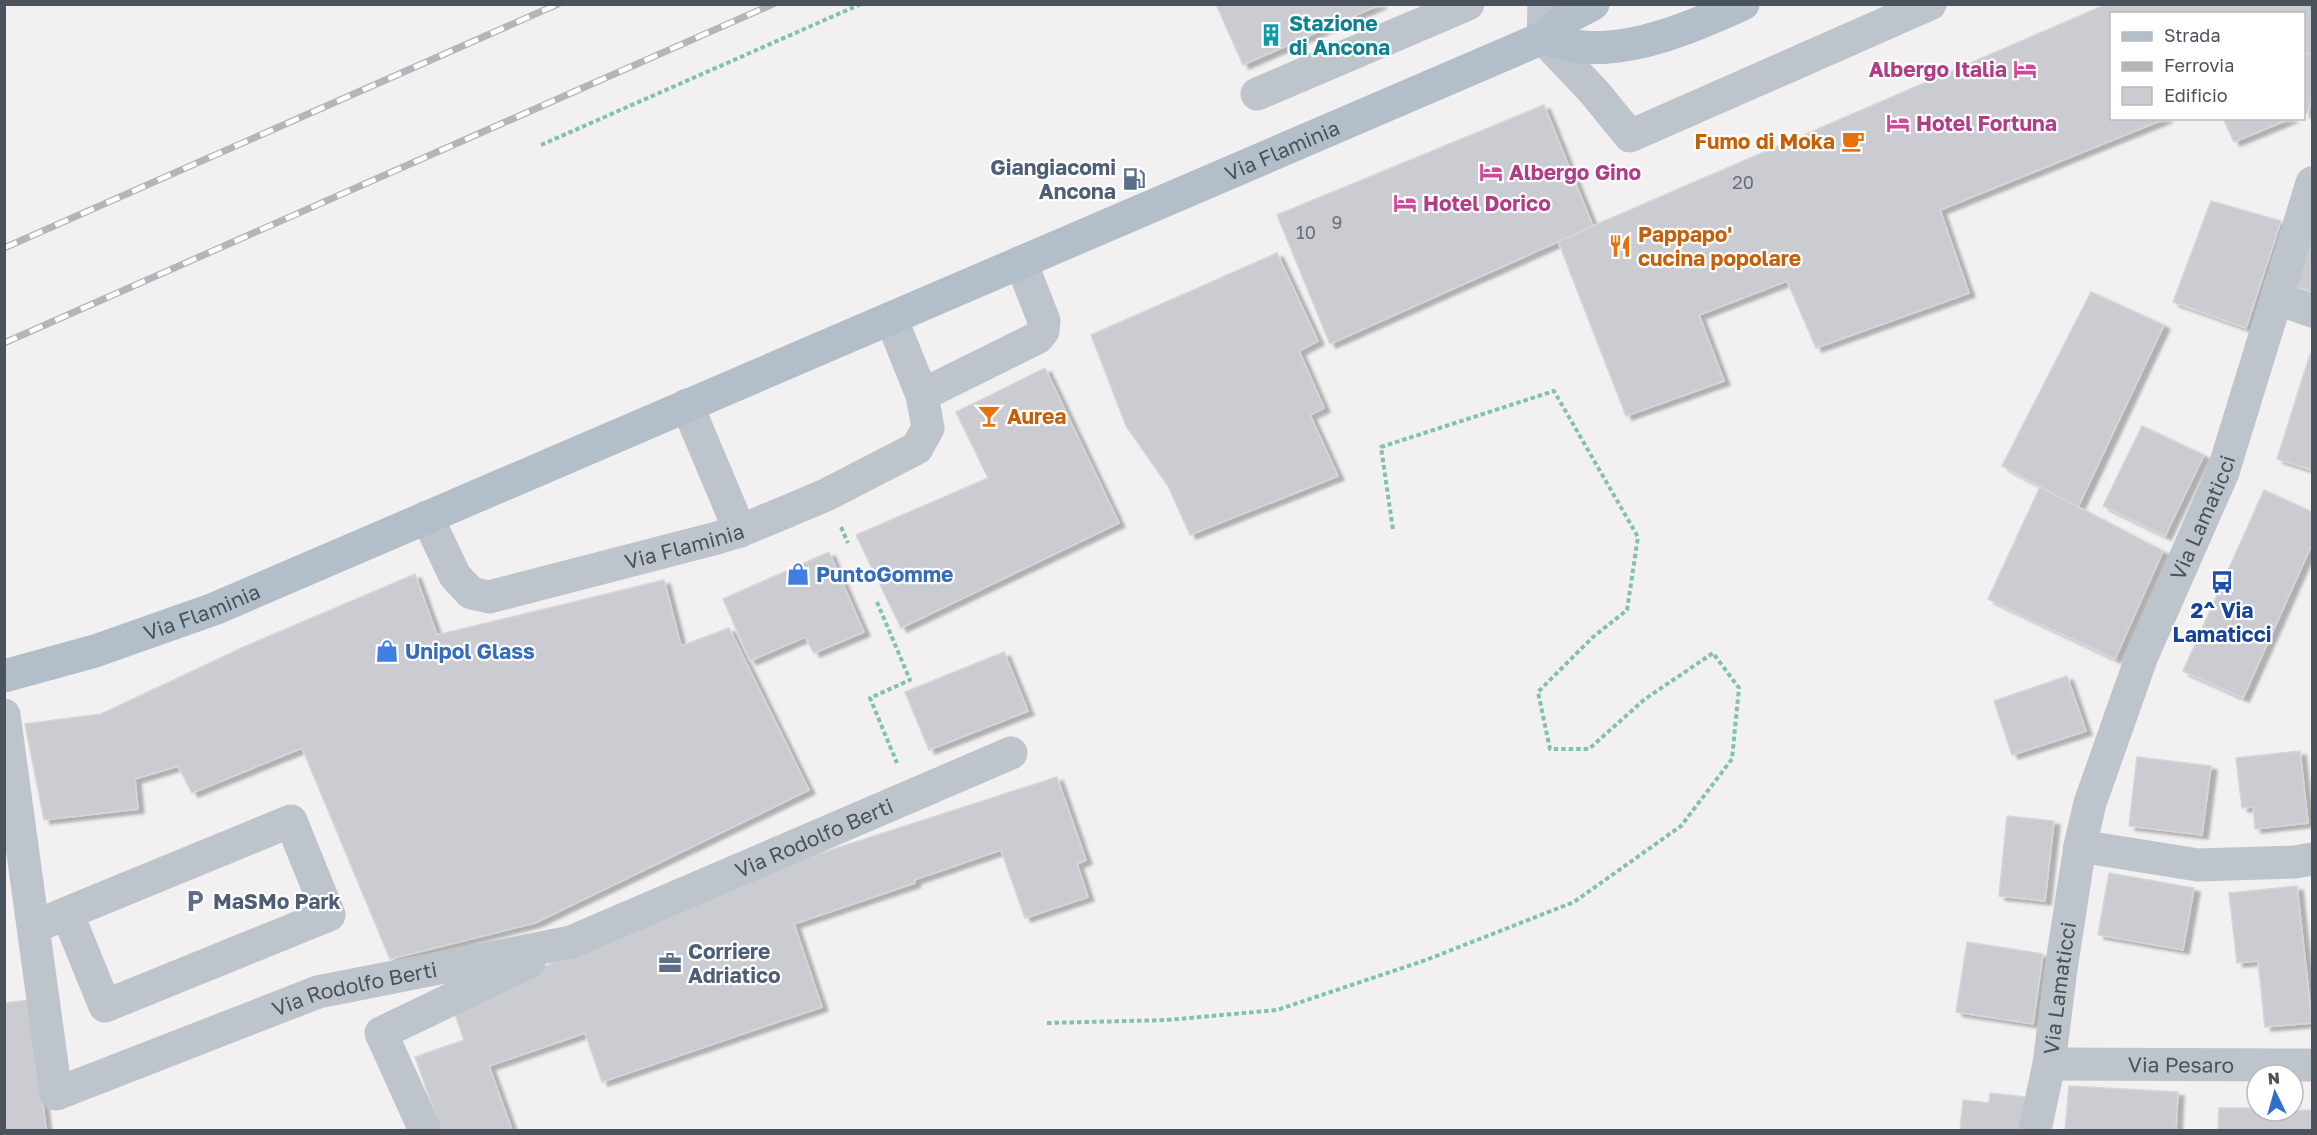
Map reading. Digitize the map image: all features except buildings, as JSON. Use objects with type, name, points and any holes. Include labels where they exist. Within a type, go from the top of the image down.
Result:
[{"type":"main road","name":"Via Flaminia","points":[[4,676],[95,651],[214,609],[1543,38],[1568,17],[1593,4]]},
{"type":"main road","points":[[1543,38],[1584,48],[1630,44],[1670,34],[1743,4]]},
{"type":"street","points":[[1257,94],[1468,4]]},
{"type":"street","points":[[1544,4],[1543,38],[1595,93],[1630,136],[1930,4]]},
{"type":"street","name":"Via Lamaticci","points":[[2035,1131],[2049,1064],[2080,846],[2090,803],[2142,656],[2223,472],[2313,183]]},
{"type":"street","points":[[922,395],[1037,338],[1043,331],[1044,321],[1021,262]]},
{"type":"street","points":[[2278,299],[2313,311]]},
{"type":"street","name":"Via Flaminia","points":[[427,517],[455,576],[471,593],[489,597],[740,531],[826,495],[917,448],[928,428],[922,395],[891,318]]},
{"type":"street","points":[[687,405],[740,531]]},
{"type":"street","name":"Via Rodolfo Berti","points":[[4,715],[16,879],[34,927],[56,1095],[318,992],[571,942],[1011,753]]},
{"type":"street","points":[[34,927],[67,913],[291,821],[329,915],[105,1006],[67,913]]},
{"type":"street","points":[[2080,846],[2198,865],[2295,862],[2313,859]]},
{"type":"street","points":[[425,1131],[381,1033],[571,942]]},
{"type":"street","name":"Via Pesaro","points":[[2049,1064],[2313,1065]]},
{"type":"path","points":[[541,145],[861,4]]},
{"type":"path","points":[[1047,1023],[1167,1020],[1277,1010],[1426,960],[1574,902],[1681,825],[1732,759],[1739,688],[1713,653],[1645,699],[1589,748],[1550,749],[1538,693],[1593,637],[1627,610],[1638,537],[1554,391],[1381,447],[1393,530]]},
{"type":"path","points":[[877,602],[910,680],[870,698],[911,796]]},
{"type":"railway","points":[[4,248],[558,4]]},
{"type":"railway","points":[[4,343],[773,4]]},
{"type":"place","name":"Stazione di Ancona","points":[[1271,35]]},
{"type":"place","name":"Albergo Italia","points":[[2025,69]]},
{"type":"place","name":"Hotel Fortuna","points":[[1898,123]]},
{"type":"place","name":"Fumo di Moka","points":[[1853,141]]},
{"type":"place","name":"Albergo Gino","points":[[1491,172]]},
{"type":"place","name":"Giangiacomi Ancona","points":[[1134,179]]},
{"type":"place","name":"Hotel Dorico","points":[[1405,203]]},
{"type":"place","name":"Pappapo' cucina popolare","points":[[1620,246]]},
{"type":"place","name":"Aurea","points":[[989,416]]},
{"type":"place","name":"PuntoGomme","points":[[798,574]]},
{"type":"place","name":"2^ Via Lamaticci","points":[[2222,582]]},
{"type":"place","name":"Unipol Glass","points":[[387,651]]},
{"type":"place","name":"MaSMo Park","points":[[195,901]]},
{"type":"place","name":"Corriere Adriatico","points":[[670,963]]}]
